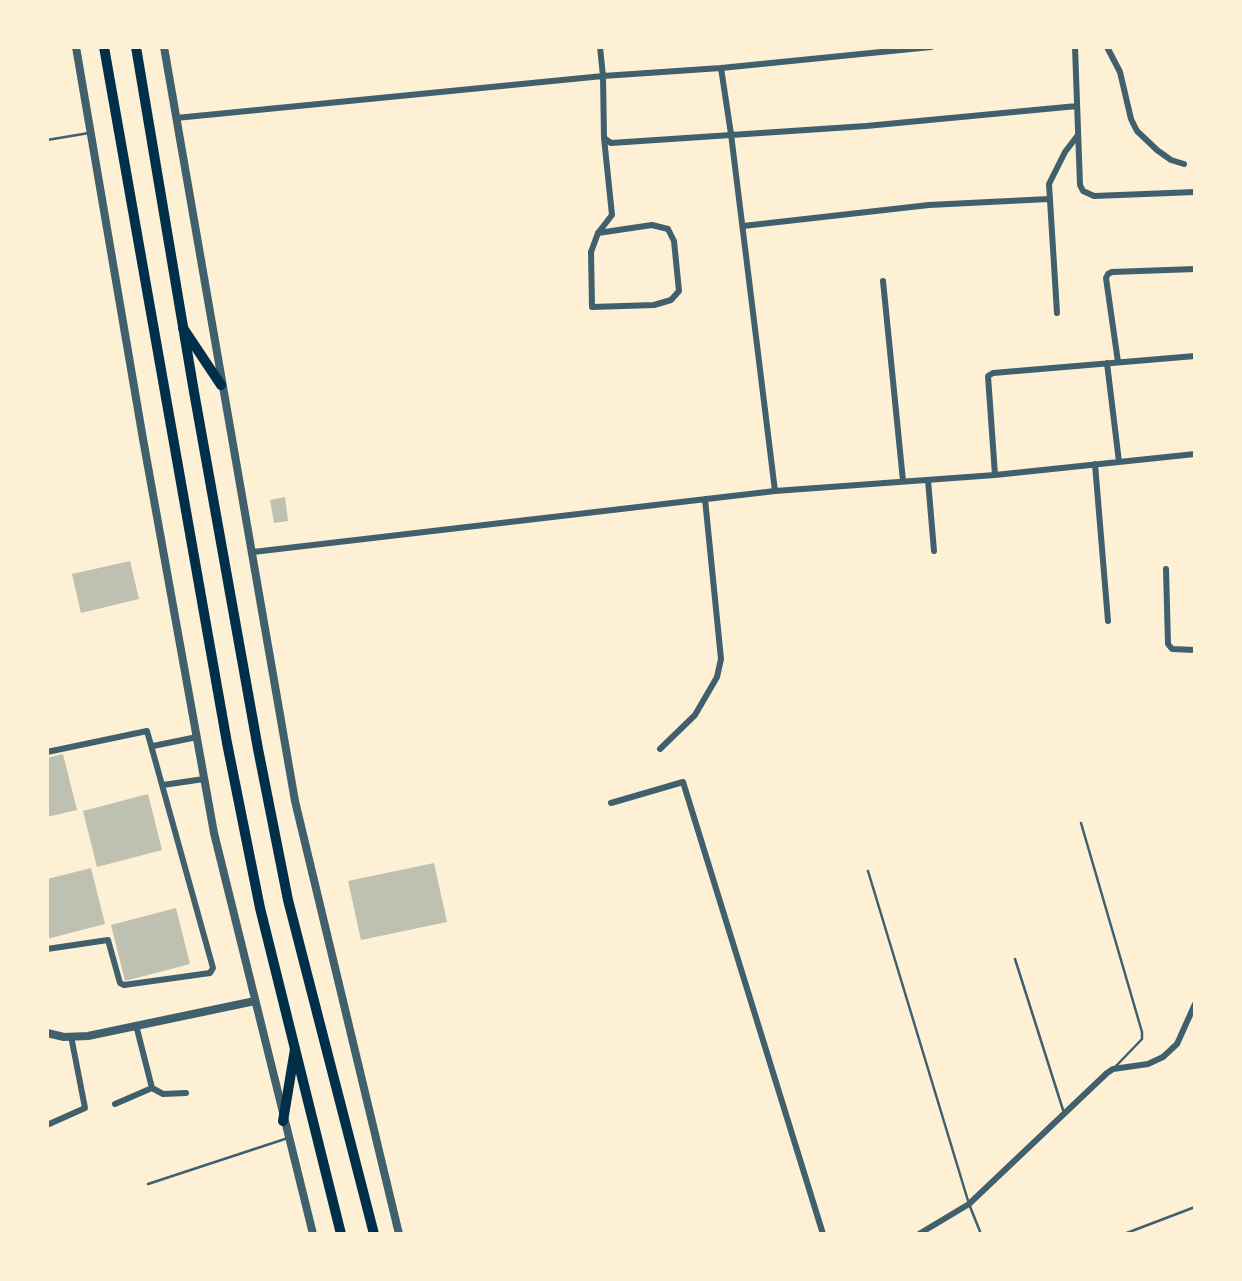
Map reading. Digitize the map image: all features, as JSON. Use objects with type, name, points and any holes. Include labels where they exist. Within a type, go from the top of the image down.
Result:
[{"type":"highway","points":[[104,47],[227,743],[260,908],[341,1234]]},
{"type":"highway","points":[[136,47],[253,722],[288,900],[374,1234]]},
{"type":"highway","points":[[183,328],[222,385]]},
{"type":"highway","points":[[283,1121],[295,1049]]},
{"type":"street","points":[[76,47],[204,779],[229,899],[313,1234]]},
{"type":"street","points":[[164,47],[295,801],[399,1234]]},
{"type":"street","points":[[598,233],[652,225],[668,229],[674,242],[679,291],[671,300],[654,305],[592,307],[592,252],[598,233],[612,215],[604,138],[600,47]]},
{"type":"street","points":[[176,118],[931,47]]},
{"type":"street","points":[[1075,47],[1080,185],[1087,195],[1195,192]]},
{"type":"street","points":[[1107,47],[1120,72],[1137,131],[1171,160],[1184,164]]},
{"type":"street","points":[[721,68],[775,491]]},
{"type":"street","points":[[604,138],[611,143],[866,127],[1077,106]]},
{"type":"street","points":[[1058,313],[1049,184],[1065,152],[1078,135]]},
{"type":"street","points":[[743,226],[929,205],[1049,199]]},
{"type":"street","points":[[1118,362],[1106,278],[1108,274],[1195,269]]},
{"type":"street","points":[[883,281],[903,481]]},
{"type":"street","points":[[995,475],[988,376],[993,373],[1195,355]]},
{"type":"street","points":[[1107,363],[1118,462]]},
{"type":"street","points":[[253,552],[775,491],[995,475],[1195,454]]},
{"type":"street","points":[[1095,464],[1108,621]]},
{"type":"street","points":[[928,480],[934,551]]},
{"type":"street","points":[[660,749],[695,715],[717,677],[720,635],[705,499]]},
{"type":"street","points":[[1166,569],[1168,644],[1172,649],[1195,650]]},
{"type":"street","points":[[47,752],[147,731],[213,968],[210,972],[124,985],[120,983],[108,940],[47,949]]},
{"type":"street","points":[[153,746],[197,737]]},
{"type":"street","points":[[163,785],[204,779]]},
{"type":"street","points":[[611,803],[683,782],[823,1234]]},
{"type":"street","points":[[47,1033],[71,1037],[88,1036],[255,1001]]},
{"type":"street","points":[[919,1234],[969,1204],[1113,1069],[1148,1064],[1163,1057],[1177,1044],[1195,1003]]},
{"type":"street","points":[[136,1026],[152,1088],[163,1094],[186,1093]]},
{"type":"street","points":[[47,1125],[85,1108],[71,1037]]},
{"type":"street","points":[[115,1104],[152,1088]]},
{"type":"lane","points":[[47,140],[92,133]]},
{"type":"lane","points":[[1081,823],[1142,1032],[1142,1039],[1113,1069]]},
{"type":"lane","points":[[868,871],[969,1204],[981,1234]]},
{"type":"lane","points":[[1015,959],[1064,1114]]},
{"type":"lane","points":[[148,1184],[288,1138]]},
{"type":"lane","points":[[1124,1234],[1195,1207]]},
{"type":"building","points":[[285,497],[288,521],[274,523],[270,500]]},
{"type":"building","points":[[130,561],[139,599],[81,613],[72,574]]},
{"type":"building","points":[[63,754],[77,810],[47,817],[47,758]]},
{"type":"building","points":[[148,794],[162,850],[97,867],[83,811]]},
{"type":"building","points":[[434,863],[447,922],[361,940],[348,881]]},
{"type":"building","points":[[91,868],[105,924],[47,939],[47,879]]},
{"type":"building","points":[[176,908],[190,964],[125,981],[111,925]]}]
